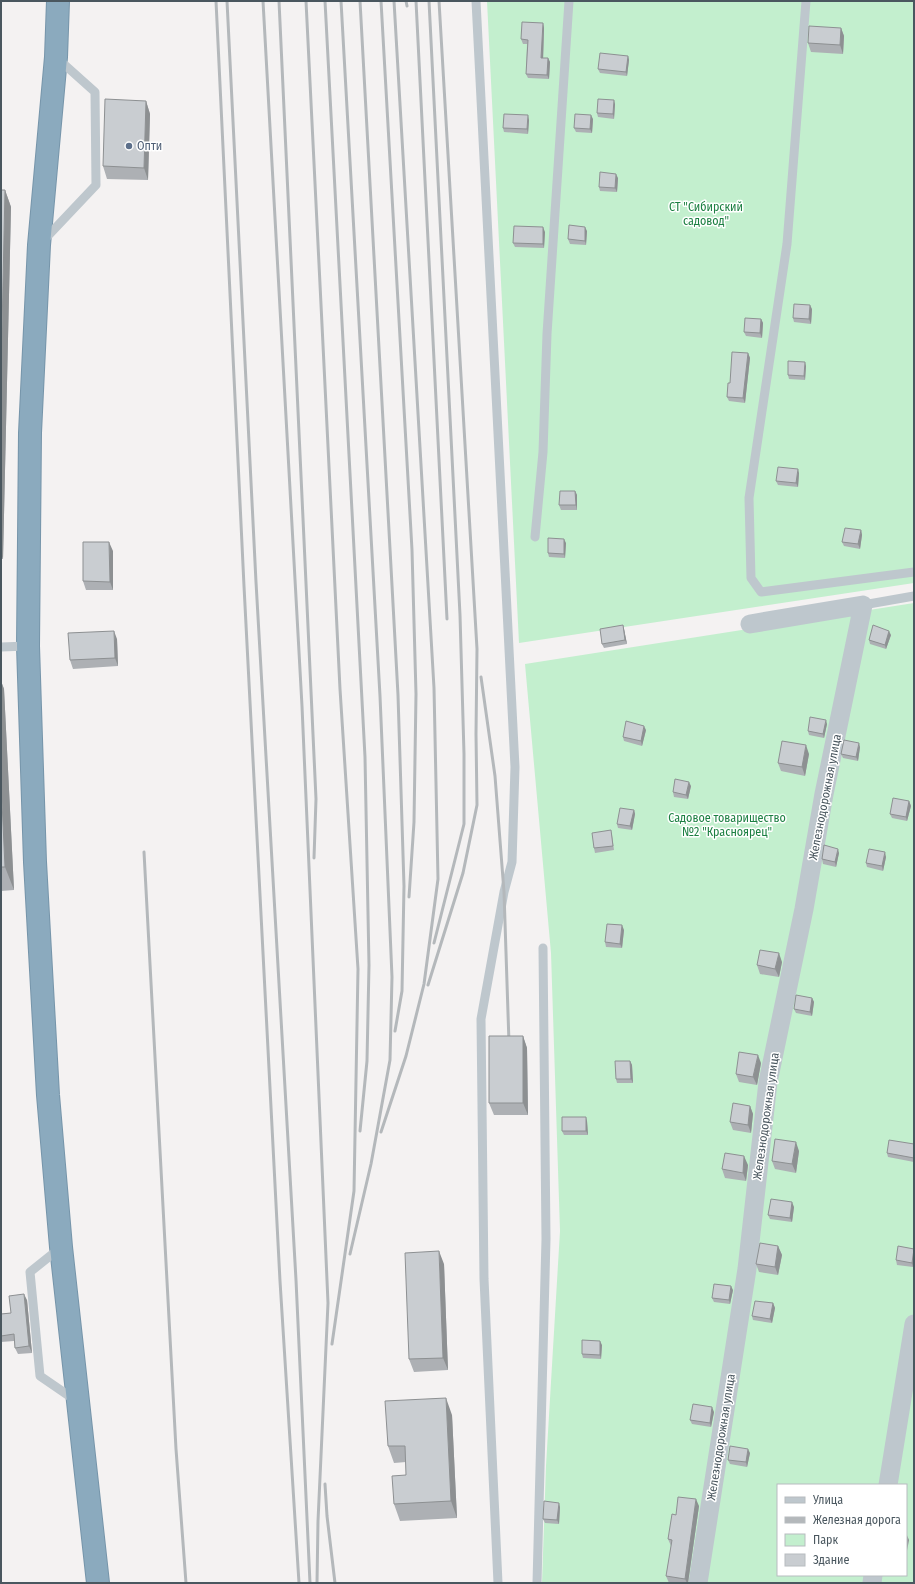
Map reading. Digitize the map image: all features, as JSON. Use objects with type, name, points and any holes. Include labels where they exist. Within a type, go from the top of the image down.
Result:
[{"type":"highway","points":[[58,1],[56,57],[39,245],[30,433],[28,646],[35,862],[48,1095],[61,1247],[98,1583]]},
{"type":"street","points":[[750,624],[863,605]]},
{"type":"street","name":"Железнодорожная улица","points":[[698,1583],[747,1269],[768,1082],[804,909],[824,794],[863,605]]},
{"type":"street","points":[[888,1484],[914,1324]]},
{"type":"lane","points":[[476,1],[515,767],[512,862],[504,892],[481,1019],[484,1279],[498,1583]]},
{"type":"lane","points":[[535,537],[543,452],[547,334],[569,1]]},
{"type":"lane","points":[[806,1],[787,244],[749,498],[751,578],[761,592],[914,572]]},
{"type":"lane","points":[[39,245],[96,185],[95,92],[56,57]]},
{"type":"lane","points":[[863,605],[914,596]]},
{"type":"lane","points":[[1,647],[28,646]]},
{"type":"lane","points":[[537,1583],[546,1239],[543,948]]},
{"type":"lane","points":[[61,1247],[30,1272],[40,1376],[77,1401]]},
{"type":"green space","name":"СТ \"Сибирский садовод\"","points":[[487,1],[914,1],[914,583],[519,643]]},
{"type":"green space","name":"Садовое товарищество №2 \"Красноярец\"","points":[[914,603],[914,1583],[542,1583],[546,1466],[560,1231],[551,953],[525,664]]},
{"type":"building","points":[[522,22],[543,23],[541,58],[548,58],[547,75],[526,74],[528,40],[521,39]]},
{"type":"building","points":[[809,26],[841,28],[840,45],[808,43]]},
{"type":"building","points":[[600,53],[628,56],[626,72],[598,69]]},
{"type":"building","name":"Опти","points":[[105,99],[146,101],[144,168],[103,166]]},
{"type":"building","points":[[598,99],[614,100],[613,114],[597,113]]},
{"type":"building","points":[[504,114],[528,115],[527,129],[503,128]]},
{"type":"building","points":[[575,114],[591,115],[590,129],[574,128]]},
{"type":"building","points":[[600,172],[616,174],[615,188],[599,187]]},
{"type":"building","points":[[1,190],[5,190],[1,376]]},
{"type":"building","points":[[569,225],[585,227],[585,241],[568,239]]},
{"type":"building","points":[[514,226],[543,227],[543,244],[513,243]]},
{"type":"building","points":[[794,304],[810,305],[809,319],[793,318]]},
{"type":"building","points":[[745,318],[761,319],[760,333],[744,332]]},
{"type":"building","points":[[732,352],[748,353],[743,398],[727,397],[728,383],[730,383]]},
{"type":"building","points":[[788,361],[805,362],[804,376],[788,375]]},
{"type":"building","points":[[778,467],[798,469],[796,483],[776,481]]},
{"type":"building","points":[[560,491],[575,491],[576,505],[559,505]]},
{"type":"building","points":[[845,528],[861,530],[858,544],[842,542]]},
{"type":"building","points":[[548,538],[564,539],[564,554],[548,553]]},
{"type":"building","points":[[83,542],[109,542],[110,582],[83,581]]},
{"type":"building","points":[[623,625],[625,640],[602,644],[600,629]]},
{"type":"building","points":[[873,625],[889,631],[885,645],[869,640]]},
{"type":"building","points":[[114,631],[115,658],[70,660],[68,633]]},
{"type":"building","points":[[810,717],[826,720],[823,734],[808,731]]},
{"type":"building","points":[[626,721],[644,726],[641,741],[623,737]]},
{"type":"building","points":[[844,740],[859,743],[856,757],[841,754]]},
{"type":"building","points":[[782,741],[806,745],[802,767],[778,763]]},
{"type":"building","points":[[675,779],[689,782],[686,795],[673,792]]},
{"type":"building","points":[[1,780],[5,867],[1,867]]},
{"type":"building","points":[[893,798],[909,801],[906,817],[890,814]]},
{"type":"building","points":[[620,808],[634,810],[630,826],[617,824]]},
{"type":"building","points":[[611,830],[613,846],[594,848],[592,833]]},
{"type":"building","points":[[824,845],[838,849],[835,862],[822,859]]},
{"type":"building","points":[[869,849],[885,852],[882,866],[866,863]]},
{"type":"building","points":[[607,924],[622,925],[620,944],[605,942]]},
{"type":"building","points":[[760,950],[779,953],[775,969],[757,965]]},
{"type":"building","points":[[796,995],[812,998],[810,1012],[794,1009]]},
{"type":"building","points":[[489,1036],[523,1036],[523,1103],[489,1103]]},
{"type":"building","points":[[739,1052],[758,1055],[753,1077],[736,1074]]},
{"type":"building","points":[[615,1061],[630,1061],[631,1079],[616,1079]]},
{"type":"building","points":[[733,1103],[750,1106],[748,1125],[730,1122]]},
{"type":"building","points":[[562,1117],[586,1117],[586,1131],[562,1131]]},
{"type":"building","points":[[775,1139],[796,1142],[792,1164],[772,1161]]},
{"type":"building","points":[[889,1140],[914,1144],[914,1158],[887,1153]]},
{"type":"building","points":[[725,1153],[744,1156],[743,1173],[722,1169]]},
{"type":"building","points":[[771,1199],[792,1202],[790,1218],[768,1215]]},
{"type":"building","points":[[760,1243],[778,1246],[775,1267],[756,1264]]},
{"type":"building","points":[[898,1246],[914,1249],[912,1263],[896,1260]]},
{"type":"building","points":[[439,1251],[443,1358],[409,1359],[405,1253]]},
{"type":"building","points":[[714,1284],[731,1286],[729,1300],[712,1298]]},
{"type":"building","points":[[24,1294],[29,1346],[15,1348],[14,1334],[1,1336],[1,1314],[11,1313],[9,1296]]},
{"type":"building","points":[[755,1301],[773,1303],[770,1319],[752,1316]]},
{"type":"building","points":[[582,1340],[600,1341],[600,1355],[582,1354]]},
{"type":"building","points":[[446,1398],[451,1501],[394,1504],[392,1476],[406,1475],[405,1446],[388,1446],[385,1401]]},
{"type":"building","points":[[693,1404],[712,1407],[710,1423],[690,1420]]},
{"type":"building","points":[[730,1446],[748,1449],[746,1462],[728,1460]]},
{"type":"building","points":[[678,1497],[696,1499],[685,1579],[666,1576],[672,1540],[668,1539],[672,1514],[676,1515]]},
{"type":"building","points":[[544,1501],[559,1503],[557,1520],[543,1519]]},
{"type":"railway","points":[[216,1],[244,586],[280,1281],[299,1583]]},
{"type":"railway","points":[[227,1],[256,582],[296,1280],[310,1583]]},
{"type":"railway","points":[[263,1],[302,706],[328,1303],[318,1521],[317,1583]]},
{"type":"railway","points":[[279,1],[316,799],[314,858]]},
{"type":"railway","points":[[306,1],[340,689],[358,969],[354,1191],[332,1344]]},
{"type":"railway","points":[[325,1],[365,757],[369,965],[367,1061],[360,1131]]},
{"type":"railway","points":[[341,1],[380,696],[392,977],[390,1060],[371,1164],[350,1254]]},
{"type":"railway","points":[[360,1],[398,695],[404,886],[402,991],[395,1031]]},
{"type":"railway","points":[[381,1],[412,550],[416,694],[414,822],[409,897]]},
{"type":"railway","points":[[381,1132],[406,1056],[424,984],[438,879],[434,688],[394,1]]},
{"type":"railway","points":[[406,1],[407,6]]},
{"type":"railway","points":[[416,1],[447,619]]},
{"type":"railway","points":[[429,1],[460,615],[464,754],[464,824],[434,943]]},
{"type":"railway","points":[[428,985],[463,873],[477,805],[477,649],[439,1]]},
{"type":"railway","points":[[481,677],[495,776],[504,892],[509,1043]]},
{"type":"railway","points":[[144,852],[176,1449],[186,1583]]},
{"type":"railway","points":[[325,1484],[327,1516],[335,1583]]},
{"type":"place","name":"Опти","points":[[129,146]]}]
